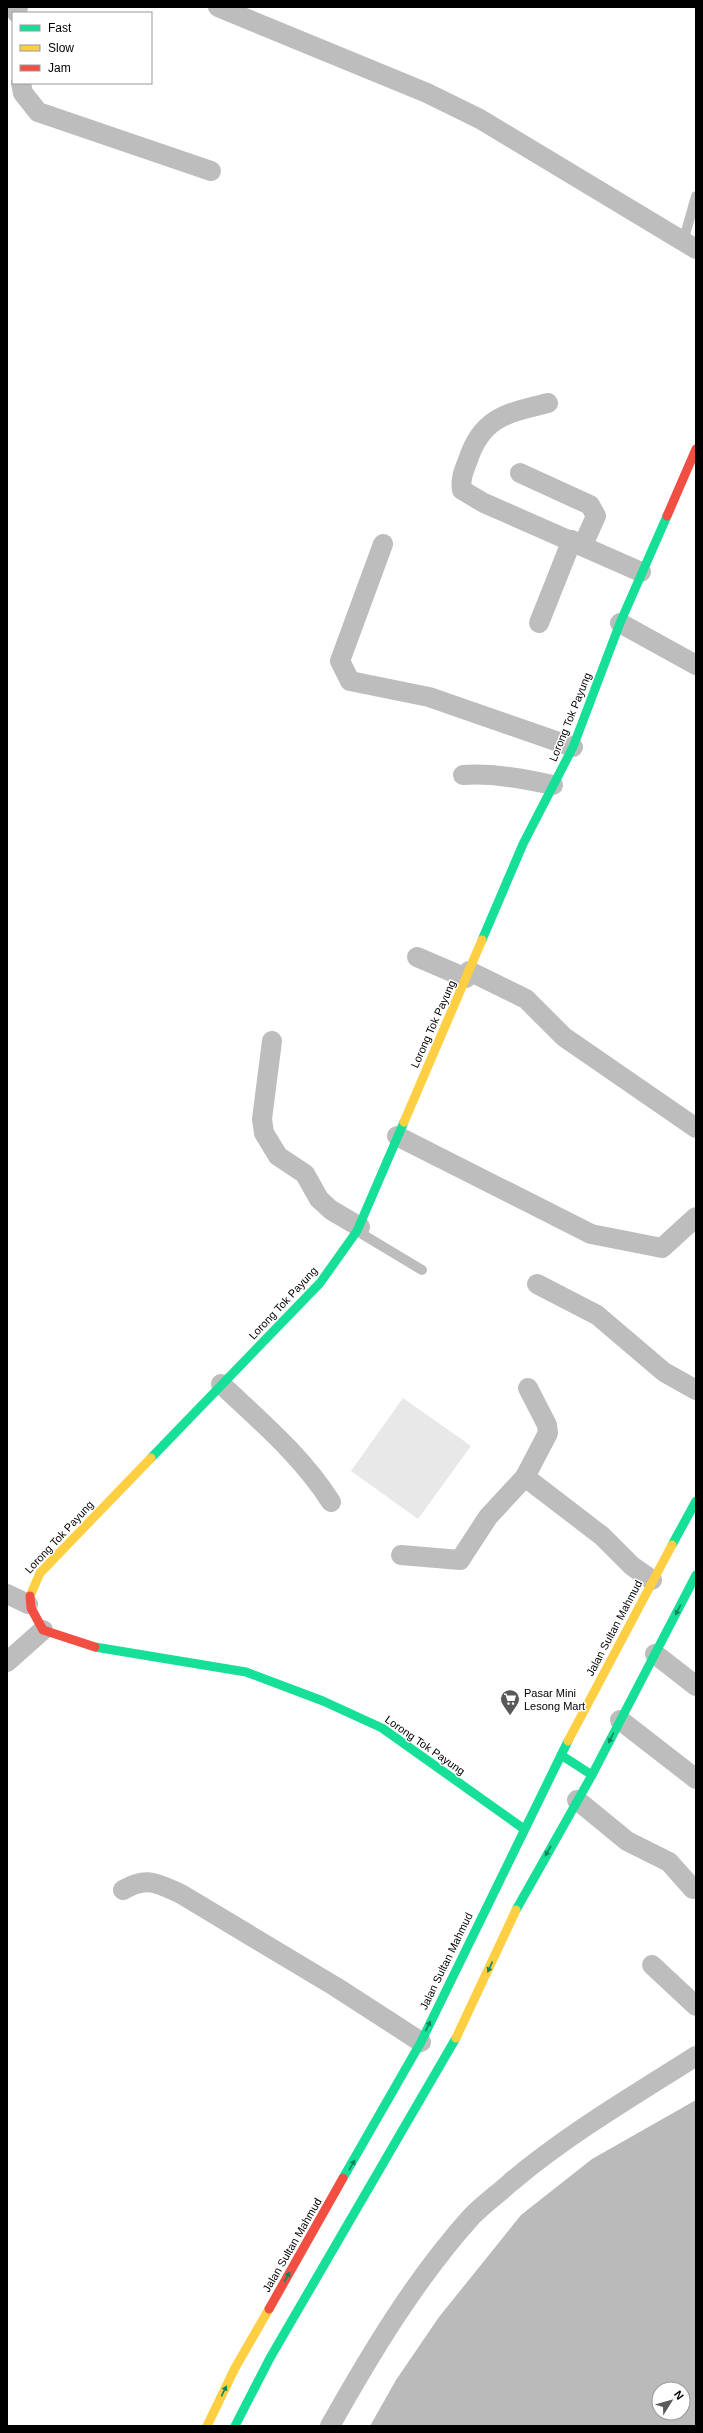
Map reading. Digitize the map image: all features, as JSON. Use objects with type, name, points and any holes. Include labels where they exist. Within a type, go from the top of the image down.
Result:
[{"type":"main road","name":"Lorong Tok Payung","points":[[28,1604],[30,1587],[40,1573],[320,1283],[358,1229],[523,844],[573,747],[620,623],[696,448]]},
{"type":"main road","name":"Jalan Sultan Mahmud","points":[[207,2426],[235,2368],[421,2042],[560,1756],[652,1580],[696,1501]]},
{"type":"main road","points":[[235,2426],[270,2358],[461,2030],[523,1894],[592,1775],[696,1575]]},
{"type":"main road","points":[[28,1604],[43,1630]]},
{"type":"main road","name":"Lorong Tok Payung","points":[[43,1630],[90,1646],[246,1672],[323,1701],[382,1728],[524,1829]]},
{"type":"main road","points":[[560,1756],[592,1775]]},
{"type":"street","points":[[218,7],[427,93],[480,119],[689,246]]},
{"type":"street","points":[[21,84],[23,93],[38,112],[211,171]]},
{"type":"street","points":[[548,403],[502,416],[487,425],[474,441],[461,482],[462,490],[484,503],[578,543],[641,572]]},
{"type":"street","points":[[520,473],[590,505],[596,516],[578,543],[539,622]]},
{"type":"street","points":[[383,544],[340,661],[350,681],[429,697],[573,747]]},
{"type":"street","points":[[620,623],[696,665]]},
{"type":"street","points":[[463,775],[479,774],[524,778],[553,785]]},
{"type":"street","points":[[417,956],[526,999],[564,1036],[696,1128]]},
{"type":"street","points":[[272,1040],[262,1119],[264,1133],[278,1156],[305,1174],[319,1199],[331,1210],[358,1229]]},
{"type":"street","points":[[397,1136],[591,1234],[662,1248],[696,1217]]},
{"type":"street","points":[[537,1284],[597,1315],[664,1372],[696,1390]]},
{"type":"street","points":[[221,1384],[290,1450],[316,1479],[331,1502]]},
{"type":"street","points":[[401,1555],[460,1560],[488,1517],[525,1477],[548,1434],[547,1425],[528,1388]]},
{"type":"street","points":[[525,1477],[602,1536],[632,1566],[652,1580]]},
{"type":"street","points":[[7,1594],[28,1604]]},
{"type":"street","points":[[7,1662],[43,1630]]},
{"type":"street","points":[[654,1654],[696,1686]]},
{"type":"street","points":[[620,1720],[696,1779]]},
{"type":"street","points":[[577,1800],[627,1841],[669,1862],[693,1889]]},
{"type":"street","points":[[123,1890],[137,1882],[154,1882],[181,1894],[336,1987],[421,2042]]},
{"type":"street","points":[[652,1965],[696,2006]]},
{"type":"street","points":[[330,2426],[359,2375],[410,2298],[473,2215],[544,2156],[696,2056]]},
{"type":"lane","points":[[689,246],[696,196]]},
{"type":"lane","points":[[358,1229],[422,1270]]},
{"type":"shaded area","points":[[403,1398],[471,1446],[418,1519],[351,1471]]},
{"type":"shaded area","points":[[696,2100],[696,2426],[370,2426],[396,2380],[439,2317],[521,2215],[592,2159]]},
{"type":"traffic: fast","points":[[482,940],[523,844],[573,747],[620,623],[667,516]]},
{"type":"traffic: fast","points":[[151,1458],[320,1283],[357,1231],[404,1122]]},
{"type":"traffic: fast","points":[[672,1545],[696,1501]]},
{"type":"traffic: fast","points":[[516,1910],[592,1775],[696,1575]]},
{"type":"traffic: fast","points":[[95,1647],[246,1672],[323,1701],[382,1728],[524,1829]]},
{"type":"traffic: fast","points":[[343,2178],[421,2042],[568,1741]]},
{"type":"traffic: fast","points":[[561,1755],[592,1775]]},
{"type":"traffic: fast","points":[[235,2426],[270,2358],[456,2038]]},
{"type":"traffic: slow","points":[[404,1122],[482,940]]},
{"type":"traffic: slow","points":[[30,1596],[40,1573],[151,1458]]},
{"type":"traffic: slow","points":[[568,1741],[672,1545]]},
{"type":"traffic: slow","points":[[456,2038],[516,1910]]},
{"type":"traffic: slow","points":[[207,2426],[235,2368],[269,2309]]},
{"type":"traffic: jam","points":[[667,516],[696,449]]},
{"type":"traffic: jam","points":[[30,1596],[31,1608],[43,1630],[95,1647]]},
{"type":"traffic: jam","points":[[269,2309],[343,2178]]},
{"type":"place","name":"Pasar Mini Lesong Mart","points":[[510,1716]]}]
